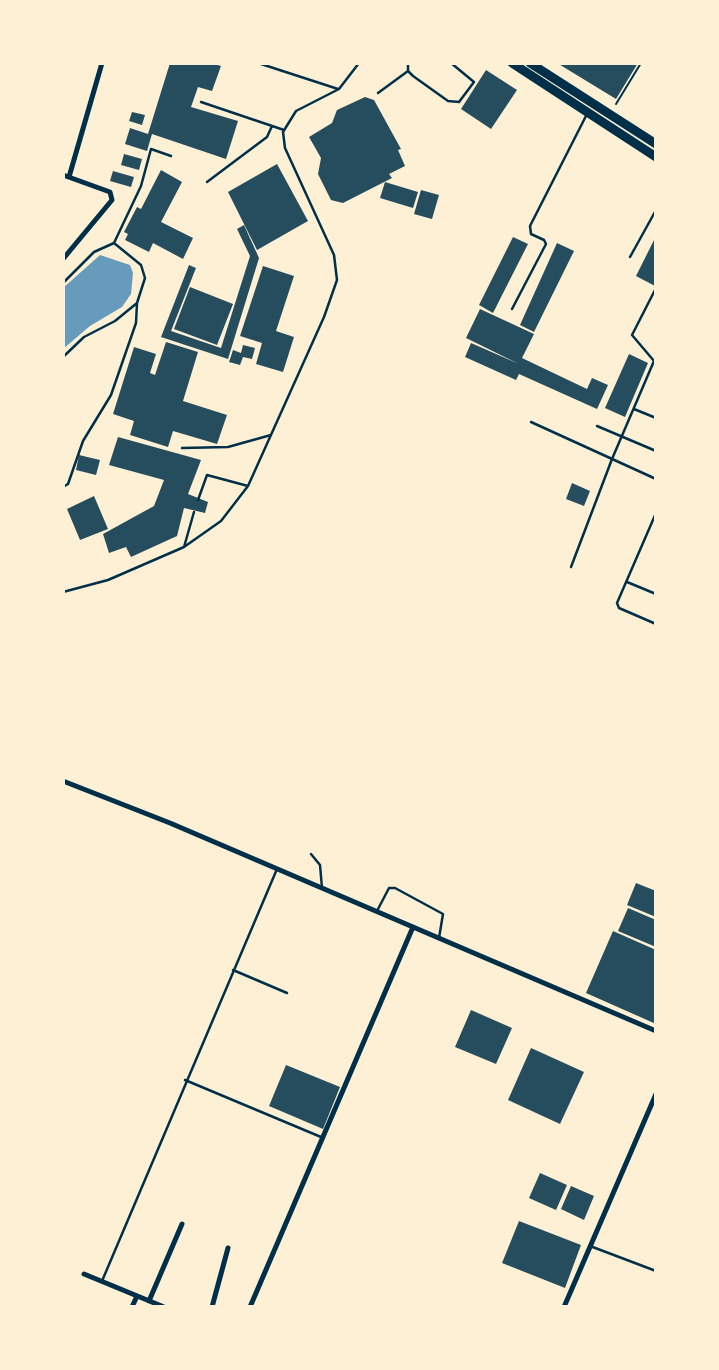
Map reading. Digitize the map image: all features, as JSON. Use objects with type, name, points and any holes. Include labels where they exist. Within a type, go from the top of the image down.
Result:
[{"type":"highway","points":[[512,63],[656,157]]},
{"type":"highway","points":[[530,63],[545,67],[656,144]]},
{"type":"street","points":[[63,259],[112,200],[110,192],[66,176],[102,63]]},
{"type":"street","points":[[63,247],[72,250]]},
{"type":"street","points":[[63,781],[377,911],[656,1031]]},
{"type":"street","points":[[250,1307],[413,927]]},
{"type":"street","points":[[564,1307],[656,1094]]},
{"type":"street","points":[[149,1301],[182,1224]]},
{"type":"street","points":[[212,1307],[228,1248]]},
{"type":"street","points":[[84,1274],[163,1307]]},
{"type":"street","points":[[132,1307],[137,1296]]},
{"type":"lane","points":[[258,63],[339,89]]},
{"type":"lane","points":[[63,592],[108,580],[184,547],[221,521],[248,486],[330,302],[338,269],[285,148],[284,130],[296,111],[339,89],[359,63]]},
{"type":"lane","points":[[408,63],[408,71]]},
{"type":"lane","points":[[408,71],[448,101],[459,102],[474,82],[451,63]]},
{"type":"lane","points":[[378,93],[408,71]]},
{"type":"lane","points":[[201,102],[284,130]]},
{"type":"lane","points":[[512,309],[546,244],[544,240],[531,234],[530,226],[587,114]]},
{"type":"lane","points":[[207,182],[267,137],[272,126]]},
{"type":"lane","points":[[63,283],[94,252],[114,243],[141,186],[151,149],[171,156]]},
{"type":"lane","points":[[630,257],[656,210]]},
{"type":"lane","points":[[63,487],[68,484],[83,441],[111,395],[136,323],[137,303],[145,278],[141,265],[114,243]]},
{"type":"lane","points":[[571,567],[621,437],[655,362],[632,335],[656,288]]},
{"type":"lane","points":[[63,357],[85,337],[115,321],[137,303]]},
{"type":"lane","points":[[634,409],[656,418]]},
{"type":"lane","points":[[531,422],[656,479]]},
{"type":"lane","points":[[597,426],[656,451]]},
{"type":"lane","points":[[182,448],[228,447],[272,434]]},
{"type":"lane","points":[[198,500],[207,475],[248,486]]},
{"type":"lane","points":[[184,547],[194,512]]},
{"type":"lane","points":[[656,513],[617,599],[619,608],[656,624]]},
{"type":"lane","points":[[626,581],[656,594]]},
{"type":"lane","points":[[311,854],[320,865],[322,888]]},
{"type":"lane","points":[[102,1281],[185,1080],[277,869]]},
{"type":"lane","points":[[377,911],[389,888],[394,888],[443,914],[439,938]]},
{"type":"lane","points":[[233,970],[287,993]]},
{"type":"lane","points":[[185,1080],[321,1137]]},
{"type":"lane","points":[[590,1246],[656,1271]]},
{"type":"path","points":[[610,114],[641,63]]},
{"type":"water","points":[[100,255],[130,265],[133,273],[131,294],[122,307],[90,326],[63,349],[63,288]]},
{"type":"building","points":[[170,63],[211,63],[221,66],[212,91],[198,87],[191,107],[238,121],[226,159],[152,134],[147,151],[125,144],[130,128],[148,134]]},
{"type":"building","points":[[557,63],[638,63],[616,99]]},
{"type":"building","points":[[486,70],[517,90],[491,129],[461,109]]},
{"type":"building","points":[[365,97],[374,100],[401,149],[398,150],[405,166],[389,174],[392,178],[343,203],[331,200],[318,174],[321,158],[309,137],[332,123],[337,110]]},
{"type":"building","points":[[132,112],[145,115],[142,125],[129,121]]},
{"type":"building","points":[[124,154],[142,159],[139,170],[121,165]]},
{"type":"building","points":[[277,164],[308,221],[257,250],[228,192]]},
{"type":"building","points":[[161,170],[182,182],[161,222],[193,238],[183,259],[153,243],[149,252],[125,240],[128,234],[124,232],[137,207],[141,209]]},
{"type":"building","points":[[113,171],[134,177],[131,187],[110,181]]},
{"type":"building","points":[[385,182],[418,192],[413,208],[380,198]]},
{"type":"building","points":[[421,190],[439,195],[432,219],[414,214]]},
{"type":"building","points":[[244,225],[259,258],[228,359],[161,337],[189,265],[196,268],[171,331],[221,348],[250,256],[237,229]]},
{"type":"building","points":[[513,237],[528,244],[493,313],[479,305]]},
{"type":"building","points":[[654,240],[656,241],[655,286],[636,276]]},
{"type":"building","points":[[557,243],[574,251],[534,332],[520,325]]},
{"type":"building","points":[[263,266],[294,276],[276,331],[294,337],[283,372],[256,364],[262,343],[240,336]]},
{"type":"building","points":[[190,287],[233,304],[217,345],[174,329]]},
{"type":"building","points":[[480,309],[534,334],[522,358],[587,389],[592,378],[608,385],[597,409],[519,374],[516,380],[465,357],[471,343],[519,364],[466,338]]},
{"type":"building","points":[[166,342],[198,352],[183,401],[227,415],[217,444],[173,431],[168,447],[130,435],[134,421],[113,414],[134,347],[156,354],[150,373],[155,375]]},
{"type":"building","points":[[243,345],[255,348],[252,359],[243,357],[240,365],[229,362],[233,350],[241,353]]},
{"type":"building","points":[[629,354],[648,363],[625,417],[605,408]]},
{"type":"building","points":[[118,437],[201,460],[188,494],[208,502],[205,513],[184,508],[177,536],[131,557],[126,547],[109,553],[103,534],[154,506],[164,480],[109,465]]},
{"type":"building","points":[[79,455],[100,460],[96,475],[76,470]]},
{"type":"building","points":[[572,483],[590,491],[584,506],[566,499]]},
{"type":"building","points":[[94,496],[108,529],[80,540],[67,509]]},
{"type":"building","points":[[636,883],[656,891],[656,917],[627,905]]},
{"type":"building","points":[[628,908],[656,920],[656,947],[618,931]]},
{"type":"building","points":[[613,931],[656,950],[656,1024],[586,993]]},
{"type":"building","points":[[471,1010],[512,1028],[496,1064],[455,1047]]},
{"type":"building","points":[[531,1048],[584,1072],[560,1124],[508,1100]]},
{"type":"building","points":[[286,1065],[340,1087],[323,1129],[269,1106]]},
{"type":"building","points":[[540,1173],[567,1185],[556,1210],[529,1198]]},
{"type":"building","points":[[571,1186],[594,1196],[584,1220],[561,1209]]},
{"type":"building","points":[[519,1221],[581,1245],[565,1288],[502,1263]]}]
